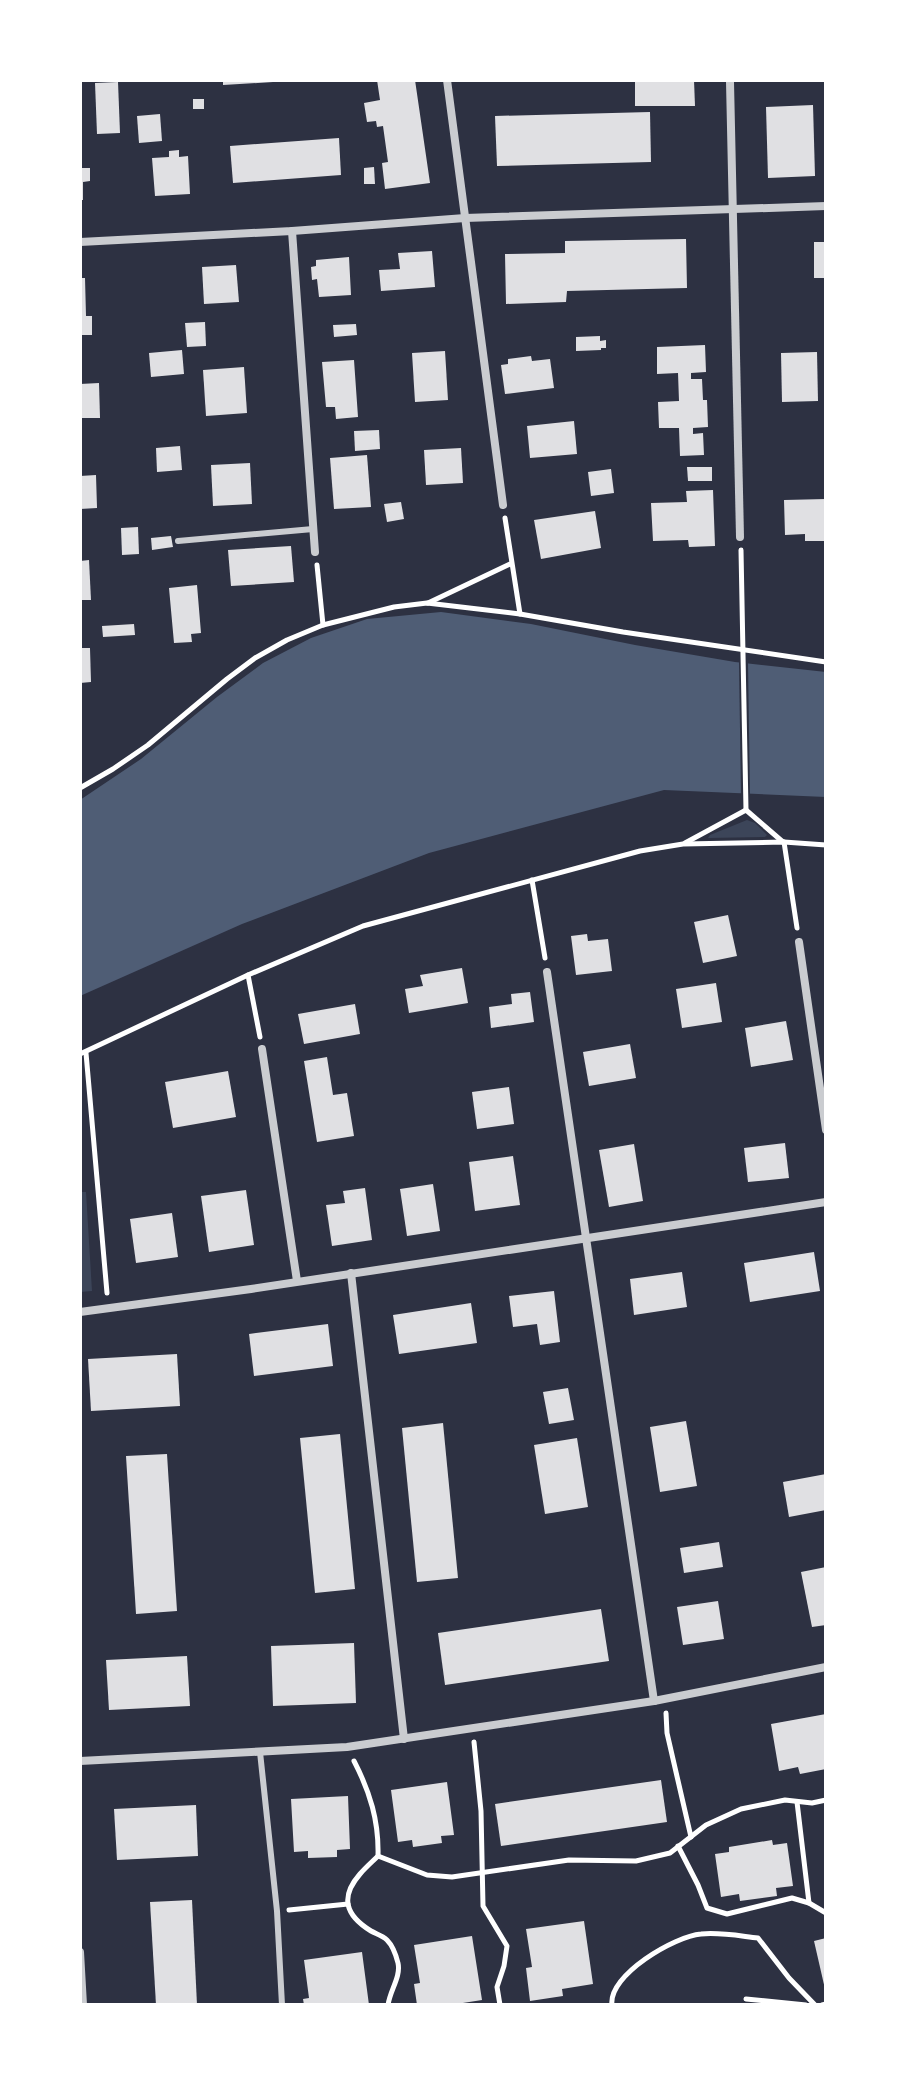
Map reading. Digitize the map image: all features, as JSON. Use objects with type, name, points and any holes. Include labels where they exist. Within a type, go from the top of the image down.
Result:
[{"type":"street","points":[[447,80],[503,505]]},
{"type":"street","points":[[730,81],[740,537]]},
{"type":"street","points":[[80,242],[465,218],[826,206]]},
{"type":"street","points":[[292,231],[315,552]]},
{"type":"street","points":[[799,942],[826,1130]]},
{"type":"street","points":[[547,972],[654,1701]]},
{"type":"street","points":[[262,1049],[297,1281]]},
{"type":"street","points":[[80,1312],[826,1202]]},
{"type":"street","points":[[351,1273],[404,1739]]},
{"type":"street","points":[[80,1761],[347,1747],[654,1701],[826,1667]]},
{"type":"street","points":[[80,1952],[83,2005]]},
{"type":"lane","points":[[178,541],[313,529]]},
{"type":"lane","points":[[260,1752],[277,1911],[282,2005]]},
{"type":"path","points":[[503,505],[520,614]]},
{"type":"path","points":[[740,537],[746,806],[784,842],[799,942]]},
{"type":"path","points":[[315,552],[323,625]]},
{"type":"path","points":[[427,603],[510,564]]},
{"type":"path","points":[[80,788],[148,745],[255,658],[323,625],[394,607],[427,603],[520,614],[826,662]]},
{"type":"path","points":[[683,844],[746,806]]},
{"type":"path","points":[[109,1310],[83,1054],[248,975],[363,926],[640,851],[683,844],[784,842],[826,845]]},
{"type":"path","points":[[532,880],[547,972]]},
{"type":"path","points":[[248,975],[262,1049]]},
{"type":"path","points":[[664,1699],[667,1733],[691,1837]]},
{"type":"path","points":[[472,1729],[481,1811],[483,1906],[507,1946],[497,1987],[500,2005]]},
{"type":"path","points":[[347,1747],[368,1787],[375,1812],[378,1856],[360,1874],[349,1893],[348,1904],[351,1914],[371,1931],[384,1937],[395,1953],[399,1973],[388,2005]]},
{"type":"path","points":[[378,1856],[436,1877],[569,1860],[636,1861],[670,1853],[706,1825],[741,1809],[785,1800],[812,1803],[826,1800]]},
{"type":"path","points":[[797,1802],[809,1903]]},
{"type":"path","points":[[678,1846],[707,1908],[727,1914],[792,1898],[826,1913]]},
{"type":"path","points":[[277,1911],[348,1904]]},
{"type":"path","points":[[603,2005],[612,2001],[618,1986],[648,1956],[699,1934],[758,1938],[815,2005]]},
{"type":"path","points":[[746,1999],[806,2005]]},
{"type":"shaded area","points":[[441,612],[531,624],[735,662],[826,672],[826,797],[664,790],[429,853],[242,924],[80,996],[80,800],[141,759],[263,663],[311,638],[367,619]]},
{"type":"shaded area","points":[[747,820],[767,835],[708,838],[710,835]]},
{"type":"shaded area","points":[[80,1192],[86,1192],[92,1291],[80,1292]]},
{"type":"pier","points":[[739,662],[748,662],[750,797],[741,797]]},
{"type":"building","points":[[223,80],[273,80],[273,82],[223,85]]},
{"type":"building","points":[[377,80],[415,80],[430,183],[385,189],[382,163],[388,162],[383,126],[377,127],[376,121],[367,122],[364,103],[380,100]]},
{"type":"building","points":[[635,80],[694,80],[695,106],[635,106]]},
{"type":"building","points":[[118,82],[120,133],[97,134],[95,83]]},
{"type":"building","points":[[193,99],[204,99],[204,109],[193,109]]},
{"type":"building","points":[[813,105],[815,176],[768,178],[766,107]]},
{"type":"building","points":[[650,112],[651,162],[497,166],[495,116]]},
{"type":"building","points":[[160,114],[162,141],[139,143],[137,116]]},
{"type":"building","points":[[339,138],[341,175],[233,183],[230,146]]},
{"type":"building","points":[[179,150],[179,157],[188,156],[190,194],[155,196],[152,158],[169,157],[169,151]]},
{"type":"building","points":[[374,167],[375,184],[364,184],[364,168]]},
{"type":"building","points":[[80,168],[90,168],[90,181],[83,182],[83,200],[80,200]]},
{"type":"building","points":[[686,239],[687,288],[567,291],[566,302],[506,304],[505,254],[565,253],[565,241]]},
{"type":"building","points":[[814,242],[826,242],[826,278],[814,278]]},
{"type":"building","points":[[432,251],[435,287],[381,291],[379,270],[400,269],[398,253]]},
{"type":"building","points":[[349,257],[351,295],[319,297],[317,279],[312,280],[311,267],[316,266],[316,260]]},
{"type":"building","points":[[236,265],[239,302],[204,304],[202,267]]},
{"type":"building","points":[[80,278],[85,278],[86,316],[92,316],[92,335],[80,335]]},
{"type":"building","points":[[205,322],[206,346],[187,347],[185,323]]},
{"type":"building","points":[[356,324],[357,335],[334,337],[333,325]]},
{"type":"building","points":[[600,336],[600,341],[606,340],[606,348],[576,351],[576,337]]},
{"type":"building","points":[[705,345],[706,372],[691,373],[691,379],[702,379],[703,400],[707,400],[708,427],[693,428],[693,434],[703,433],[704,455],[680,456],[679,428],[659,428],[658,402],[679,401],[678,373],[657,374],[657,347]]},
{"type":"building","points":[[182,350],[184,374],[151,377],[149,353]]},
{"type":"building","points":[[445,351],[448,400],[415,402],[412,353]]},
{"type":"building","points":[[817,352],[818,401],[782,402],[781,353]]},
{"type":"building","points":[[531,356],[532,361],[550,359],[554,388],[505,394],[501,365],[508,364],[508,359]]},
{"type":"building","points":[[354,360],[358,417],[336,419],[335,407],[326,407],[322,362]]},
{"type":"building","points":[[244,367],[247,413],[206,416],[203,370]]},
{"type":"building","points":[[99,383],[100,418],[80,418],[80,384]]},
{"type":"building","points":[[574,421],[577,454],[530,458],[527,426]]},
{"type":"building","points":[[379,430],[380,449],[355,451],[354,431]]},
{"type":"building","points":[[180,446],[182,470],[157,472],[156,448]]},
{"type":"building","points":[[461,448],[463,483],[426,485],[424,450]]},
{"type":"building","points":[[367,455],[371,507],[334,509],[330,458]]},
{"type":"building","points":[[250,463],[252,504],[213,506],[211,465]]},
{"type":"building","points":[[687,467],[712,467],[712,481],[688,481]]},
{"type":"building","points":[[611,469],[614,493],[591,496],[588,472]]},
{"type":"building","points":[[96,475],[97,508],[80,509],[80,476]]},
{"type":"building","points":[[713,490],[715,546],[689,547],[688,540],[653,541],[651,503],[687,502],[686,491]]},
{"type":"building","points":[[826,499],[826,541],[805,541],[805,534],[785,535],[784,500]]},
{"type":"building","points":[[401,502],[404,519],[387,522],[384,504]]},
{"type":"building","points":[[595,511],[601,548],[541,559],[534,520]]},
{"type":"building","points":[[138,527],[139,554],[122,555],[121,528]]},
{"type":"building","points":[[171,536],[173,547],[152,550],[151,538]]},
{"type":"building","points":[[291,546],[294,582],[231,586],[228,550]]},
{"type":"building","points":[[89,560],[91,600],[80,600],[80,561]]},
{"type":"building","points":[[197,585],[201,633],[191,634],[192,642],[174,643],[169,588]]},
{"type":"building","points":[[134,624],[135,635],[103,637],[102,626]]},
{"type":"building","points":[[80,648],[90,648],[91,682],[80,683]]},
{"type":"building","points":[[728,915],[737,956],[703,963],[694,922]]},
{"type":"building","points":[[587,934],[588,941],[608,939],[612,971],[576,975],[571,936]]},
{"type":"building","points":[[462,968],[468,1003],[409,1013],[405,989],[423,986],[420,975]]},
{"type":"building","points":[[716,983],[722,1022],[682,1028],[676,989]]},
{"type":"building","points":[[530,992],[534,1022],[491,1028],[489,1007],[512,1004],[511,994]]},
{"type":"building","points":[[355,1004],[360,1034],[304,1044],[298,1014]]},
{"type":"building","points":[[786,1021],[793,1060],[751,1067],[745,1028]]},
{"type":"building","points":[[630,1044],[636,1078],[589,1086],[583,1052]]},
{"type":"building","points":[[327,1057],[333,1095],[347,1093],[354,1136],[317,1142],[304,1061]]},
{"type":"building","points":[[228,1071],[236,1117],[173,1128],[165,1082]]},
{"type":"building","points":[[509,1087],[514,1124],[477,1129],[472,1092]]},
{"type":"building","points":[[785,1143],[789,1178],[748,1182],[744,1148]]},
{"type":"building","points":[[634,1144],[643,1201],[609,1207],[599,1150]]},
{"type":"building","points":[[513,1156],[520,1205],[475,1211],[469,1162]]},
{"type":"building","points":[[433,1184],[440,1231],[407,1236],[400,1189]]},
{"type":"building","points":[[365,1188],[372,1240],[332,1246],[326,1205],[345,1203],[343,1191]]},
{"type":"building","points":[[246,1190],[254,1245],[209,1252],[201,1196]]},
{"type":"building","points":[[172,1213],[178,1257],[136,1263],[130,1219]]},
{"type":"building","points":[[814,1252],[820,1291],[750,1302],[744,1263]]},
{"type":"building","points":[[682,1272],[687,1307],[634,1315],[630,1279]]},
{"type":"building","points":[[554,1291],[560,1342],[540,1345],[537,1324],[513,1327],[509,1296]]},
{"type":"building","points":[[471,1303],[477,1343],[399,1354],[393,1315]]},
{"type":"building","points":[[328,1324],[333,1366],[254,1376],[249,1334]]},
{"type":"building","points":[[177,1354],[180,1406],[91,1411],[88,1359]]},
{"type":"building","points":[[568,1388],[574,1420],[549,1424],[543,1392]]},
{"type":"building","points":[[686,1421],[697,1486],[660,1492],[650,1427]]},
{"type":"building","points":[[443,1423],[458,1578],[417,1582],[402,1428]]},
{"type":"building","points":[[340,1434],[355,1589],[315,1593],[300,1438]]},
{"type":"building","points":[[577,1438],[588,1507],[545,1514],[534,1445]]},
{"type":"building","points":[[167,1454],[177,1611],[136,1614],[126,1456]]},
{"type":"building","points":[[826,1474],[826,1510],[789,1517],[783,1482]]},
{"type":"building","points":[[719,1542],[723,1567],[684,1573],[680,1548]]},
{"type":"building","points":[[826,1567],[826,1625],[812,1627],[801,1572]]},
{"type":"building","points":[[718,1601],[724,1639],[683,1645],[677,1607]]},
{"type":"building","points":[[601,1609],[609,1661],[445,1685],[438,1633]]},
{"type":"building","points":[[354,1643],[356,1703],[273,1706],[271,1646]]},
{"type":"building","points":[[187,1656],[190,1706],[109,1710],[106,1660]]},
{"type":"building","points":[[826,1714],[826,1769],[800,1774],[798,1767],[779,1771],[771,1724]]},
{"type":"building","points":[[661,1780],[667,1822],[501,1846],[495,1804]]},
{"type":"building","points":[[447,1782],[454,1835],[441,1836],[442,1843],[413,1847],[412,1840],[398,1842],[391,1790]]},
{"type":"building","points":[[348,1796],[350,1849],[337,1850],[337,1857],[308,1858],[308,1851],[294,1852],[291,1799]]},
{"type":"building","points":[[196,1805],[198,1856],[117,1860],[114,1809]]},
{"type":"building","points":[[772,1840],[773,1845],[787,1843],[793,1886],[776,1888],[777,1896],[740,1901],[739,1894],[721,1897],[715,1854],[729,1852],[729,1847]]},
{"type":"building","points":[[192,1900],[197,2005],[156,2005],[150,1902]]},
{"type":"building","points":[[584,1921],[593,1984],[562,1989],[563,1996],[530,2001],[526,1968],[532,1967],[526,1929]]},
{"type":"building","points":[[472,1936],[482,2000],[450,2005],[417,2005],[414,1984],[420,1983],[414,1945]]},
{"type":"building","points":[[826,1938],[826,1989],[825,1989],[814,1941]]},
{"type":"building","points":[[362,1952],[369,2005],[304,2005],[303,1999],[309,1998],[304,1960]]}]
